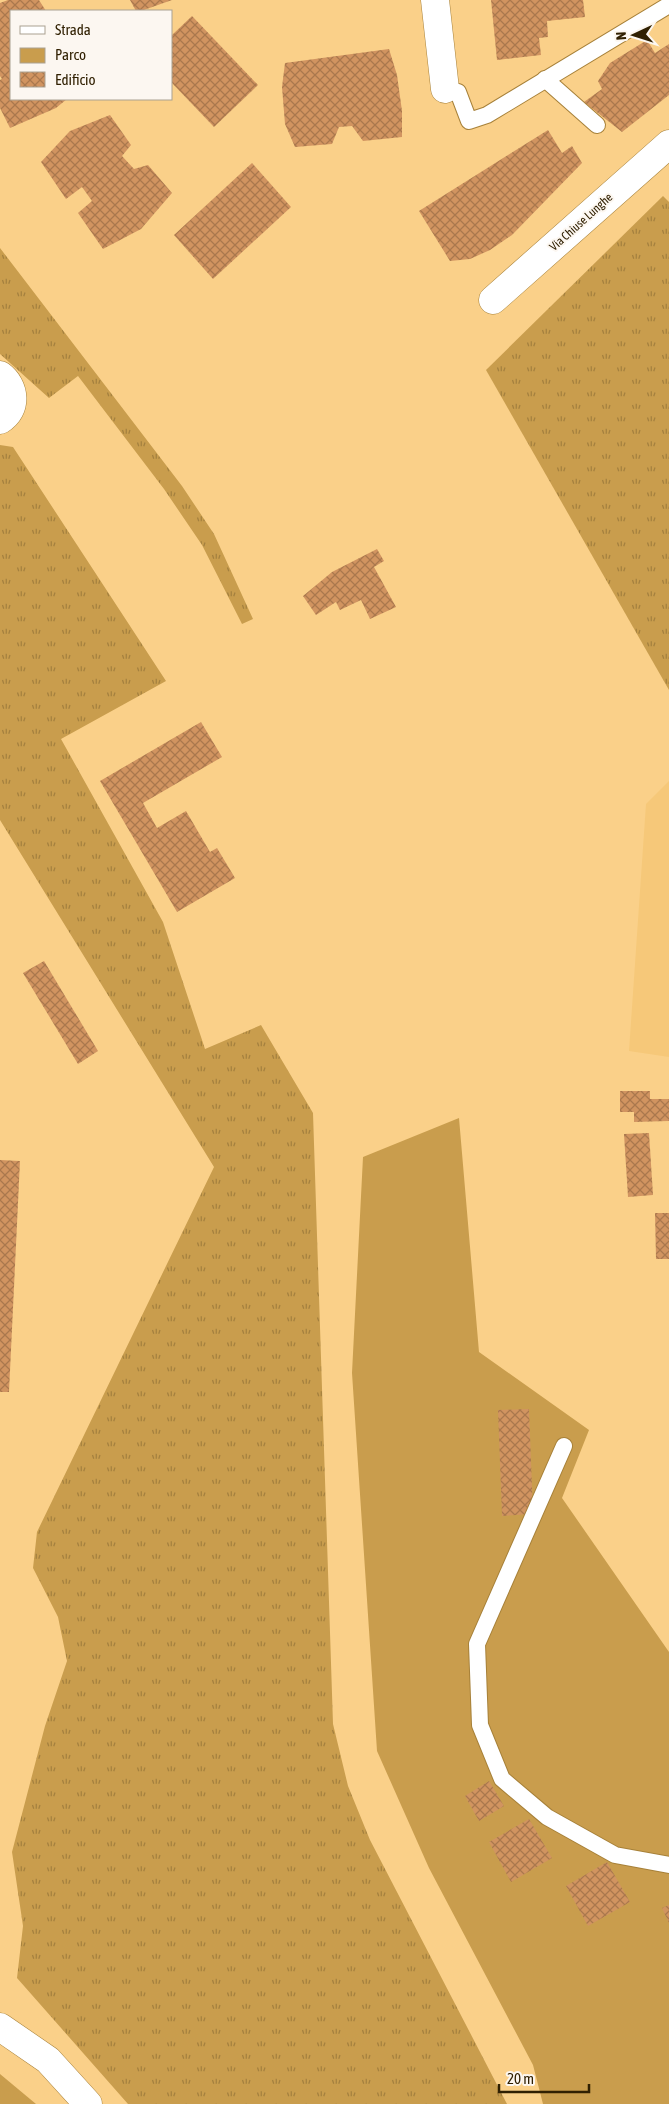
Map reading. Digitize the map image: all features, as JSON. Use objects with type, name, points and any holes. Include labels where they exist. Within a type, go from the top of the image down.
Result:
[{"type":"street","points":[[435,0],[445,89]]},
{"type":"street","name":"Via Chiuse Lunghe","points":[[494,300],[669,144]]},
{"type":"street","points":[[0,420],[4,418],[12,403],[6,382]]},
{"type":"street","points":[[0,2027],[48,2060],[88,2104]]},
{"type":"lane","points":[[445,89],[458,92],[469,121],[487,115],[669,5]]},
{"type":"lane","points":[[545,80],[597,125]]},
{"type":"lane","points":[[564,1446],[477,1644],[480,1725],[502,1780],[547,1818],[615,1855],[669,1865]]},
{"type":"shaded area","points":[[669,781],[669,1057],[629,1051],[646,804]]},
{"type":"green space","points":[[663,196],[669,202],[669,690],[486,370]]},
{"type":"green space","points":[[0,248],[182,486],[214,534],[253,619],[242,624],[202,545],[164,489],[78,376],[49,398],[0,354]]},
{"type":"green space","points":[[0,445],[13,447],[166,681],[61,739],[163,922],[205,1049],[261,1025],[313,1113],[333,1724],[348,1786],[370,1840],[507,2104],[128,2104],[17,1978],[23,1926],[12,1852],[45,1726],[67,1661],[58,1617],[33,1568],[37,1532],[214,1167],[0,820]]},
{"type":"green space","points":[[459,1118],[479,1352],[589,1430],[562,1498],[669,1652],[669,2104],[543,2104],[533,2065],[429,1868],[377,1751],[352,1373],[363,1157]]},
{"type":"green space","points":[[0,2074],[36,2104],[0,2104]]},
{"type":"building","points":[[8,0],[39,0],[45,10],[10,10],[10,100],[66,100],[56,108],[10,128],[0,108],[0,80],[2,79],[0,76],[0,3]]},
{"type":"building","points":[[130,0],[172,0],[144,10],[135,10]]},
{"type":"building","points":[[491,0],[583,0],[585,17],[547,21],[548,37],[539,38],[541,55],[497,60]]},
{"type":"building","points":[[192,16],[258,85],[214,127],[172,83],[172,35]]},
{"type":"building","points":[[647,40],[655,53],[669,44],[669,95],[622,132],[584,102],[602,89],[598,81],[610,63]]},
{"type":"building","points":[[389,49],[397,75],[402,111],[402,137],[363,141],[352,126],[339,127],[332,144],[295,147],[285,124],[282,87],[285,63]]},
{"type":"building","points":[[110,115],[131,145],[122,156],[134,169],[148,165],[172,193],[141,229],[103,249],[78,213],[92,201],[82,187],[66,199],[41,162],[70,131]]},
{"type":"building","points":[[548,130],[562,153],[572,146],[582,163],[512,235],[490,250],[470,259],[450,261],[419,211]]},
{"type":"building","points":[[252,163],[291,207],[213,279],[174,235]]},
{"type":"building","points":[[377,549],[384,561],[374,567],[396,607],[370,619],[361,600],[340,610],[336,602],[316,615],[303,596],[332,572]]},
{"type":"building","points":[[201,722],[222,757],[143,803],[157,828],[186,811],[210,852],[217,848],[235,878],[177,912],[100,781]]},
{"type":"building","points":[[44,961],[98,1051],[78,1064],[23,973]]},
{"type":"building","points":[[620,1091],[650,1091],[650,1099],[669,1099],[669,1121],[634,1122],[634,1112],[620,1112]]},
{"type":"building","points":[[649,1133],[653,1195],[628,1197],[624,1134]]},
{"type":"building","points":[[0,1160],[20,1161],[9,1392],[0,1392]]},
{"type":"building","points":[[655,1213],[669,1213],[669,1259],[656,1259]]},
{"type":"building","points":[[529,1409],[533,1514],[502,1516],[498,1410]]},
{"type":"building","points":[[489,1781],[504,1806],[479,1821],[465,1796]]},
{"type":"building","points":[[529,1819],[552,1858],[511,1882],[489,1842]]},
{"type":"building","points":[[607,1862],[630,1902],[588,1926],[566,1886]]},
{"type":"building","points":[[669,1905],[669,1923],[662,1908]]}]
